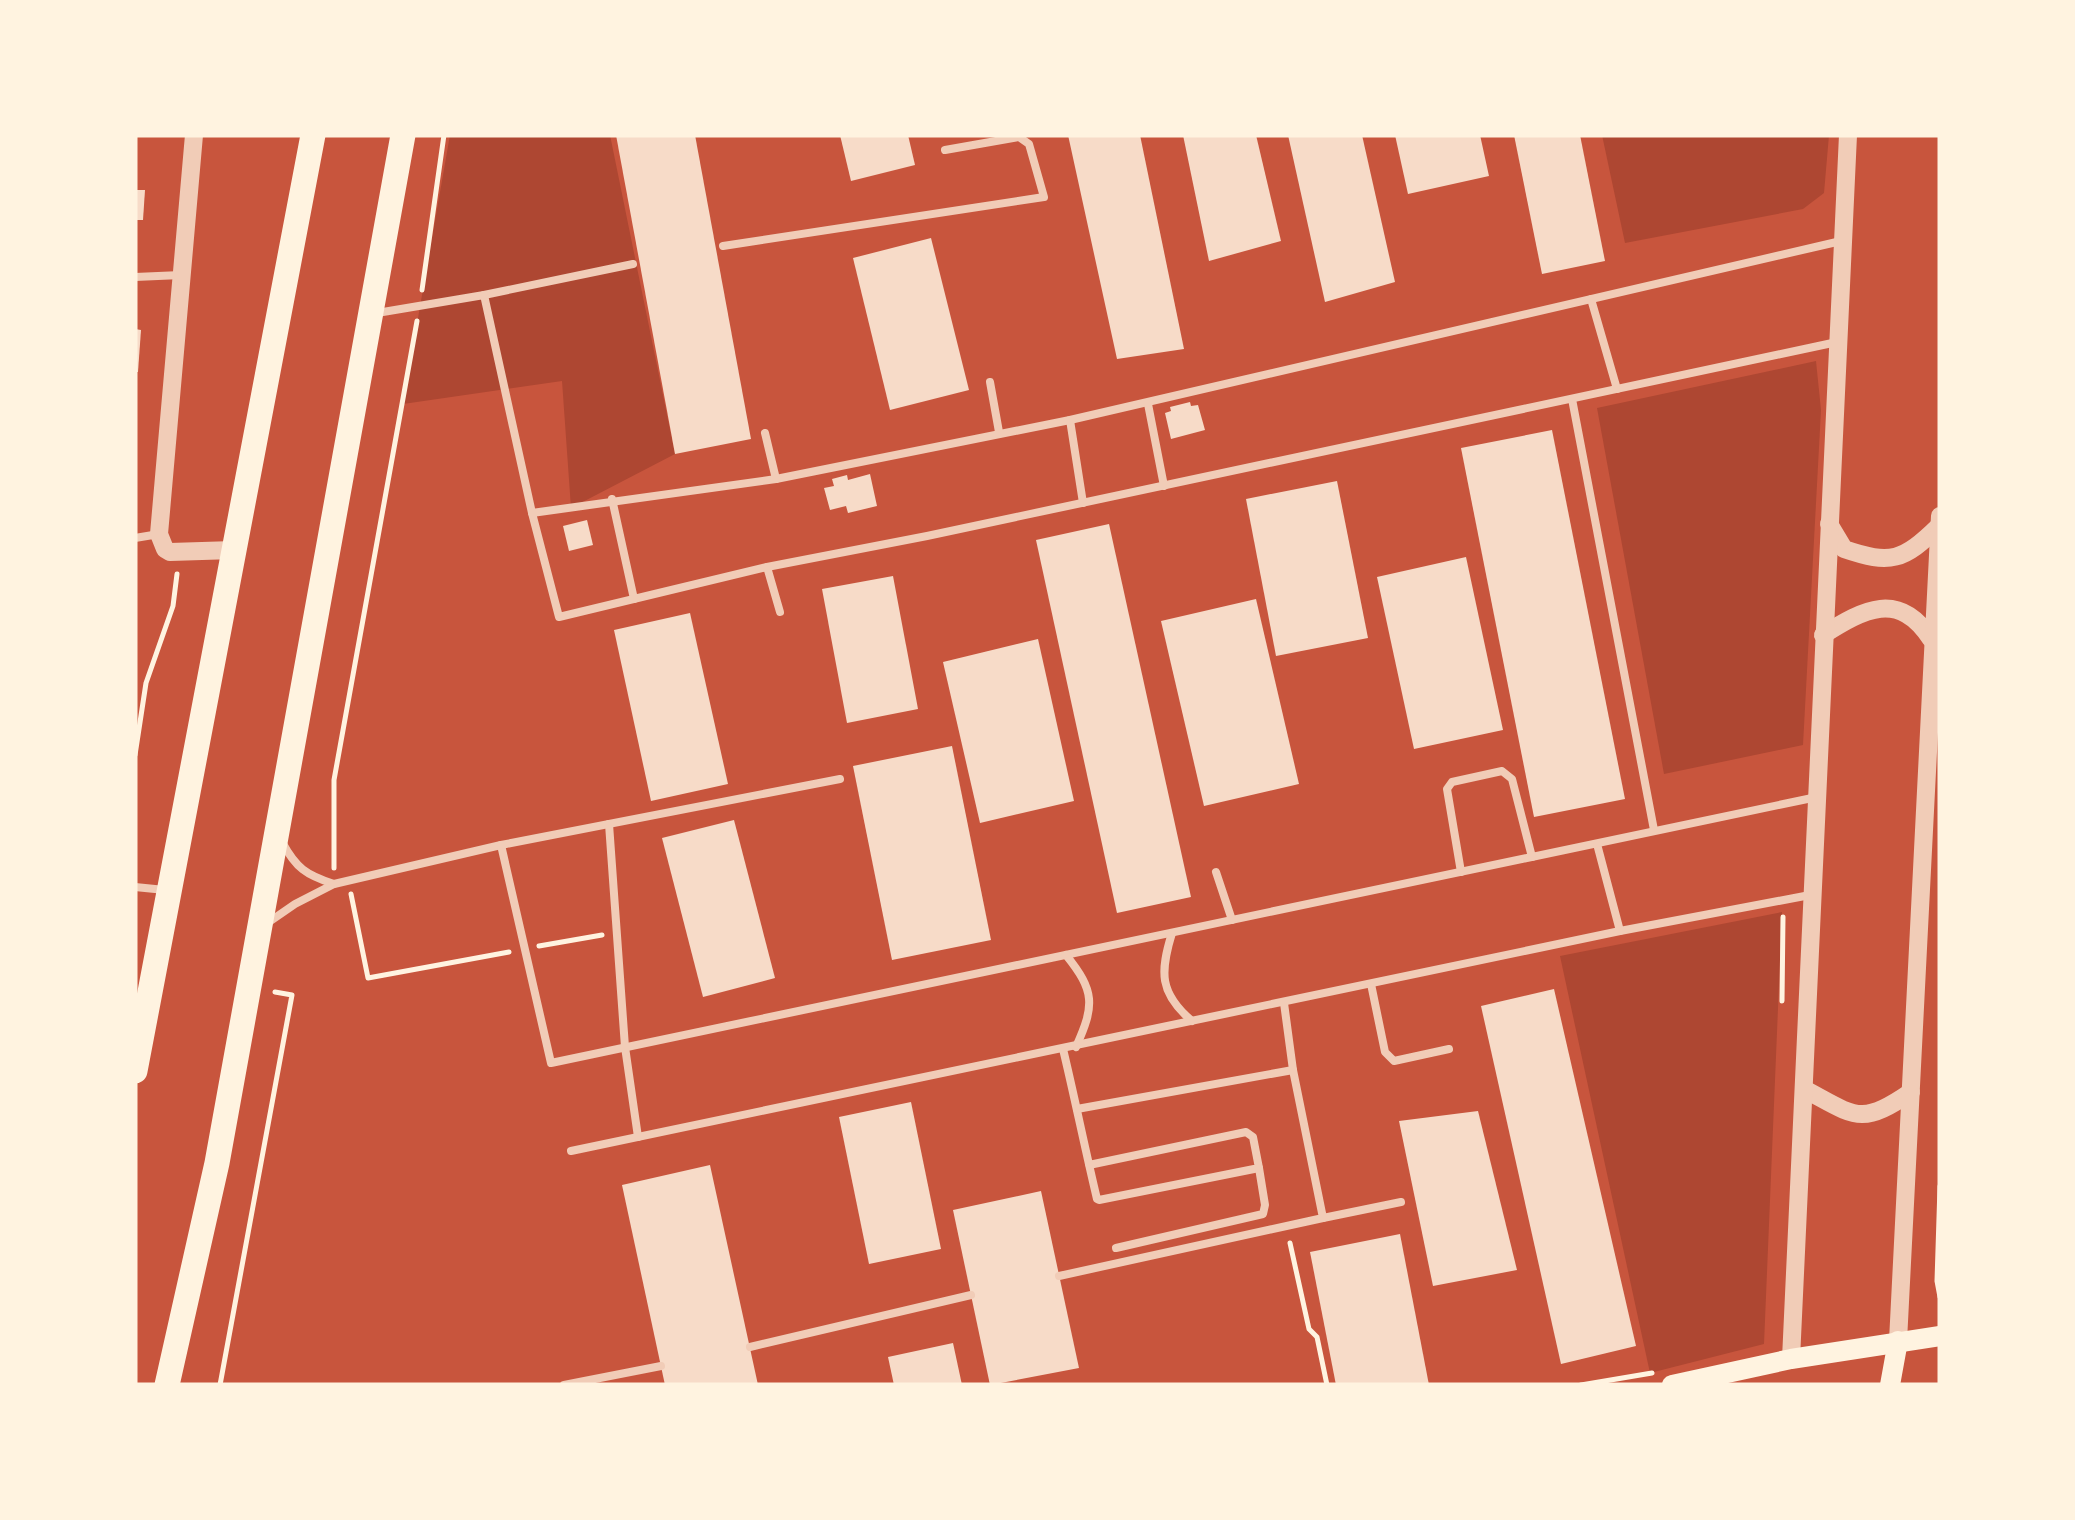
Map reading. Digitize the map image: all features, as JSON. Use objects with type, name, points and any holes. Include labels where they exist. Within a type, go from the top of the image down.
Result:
[{"type":"main road","points":[[135,1071],[312,135]]},
{"type":"main road","points":[[168,1385],[217,1162],[402,135]]},
{"type":"main road","points":[[1669,1377],[1940,1336]]},
{"type":"main road","points":[[1890,1385],[1898,1341]]},
{"type":"street","points":[[194,135],[159,534],[165,549],[179,553],[234,550]]},
{"type":"street","points":[[1791,1359],[1848,135]]},
{"type":"street","points":[[1898,1341],[1911,1092],[1933,799],[1932,640],[1940,516]]},
{"type":"street","points":[[1829,523],[1844,549],[1875,559],[1897,559],[1918,547],[1939,526]]},
{"type":"street","points":[[1822,634],[1867,610],[1892,607],[1919,620],[1932,640]]},
{"type":"street","points":[[1804,1089],[1856,1116],[1884,1110],[1911,1092]]},
{"type":"lane","points":[[723,246],[1044,197],[1029,144],[1019,137],[945,150]]},
{"type":"lane","points":[[532,513],[776,479],[1148,404],[1842,241]]},
{"type":"lane","points":[[370,315],[634,264]]},
{"type":"lane","points":[[135,277],[181,275]]},
{"type":"lane","points":[[484,295],[559,616],[767,567],[1837,342]]},
{"type":"lane","points":[[1590,299],[1617,389]]},
{"type":"lane","points":[[990,382],[999,432]]},
{"type":"lane","points":[[1572,398],[1654,830]]},
{"type":"lane","points":[[1148,404],[1164,486]]},
{"type":"lane","points":[[1070,420],[1082,503]]},
{"type":"lane","points":[[764,433],[776,479]]},
{"type":"lane","points":[[612,500],[634,599]]},
{"type":"lane","points":[[135,538],[159,534]]},
{"type":"lane","points":[[767,567],[780,612]]},
{"type":"lane","points":[[1462,872],[1448,788],[1452,782],[1502,771],[1512,778],[1532,857]]},
{"type":"lane","points":[[259,929],[334,884],[502,845],[840,780]]},
{"type":"lane","points":[[502,845],[551,1064],[1817,796]]},
{"type":"lane","points":[[609,824],[625,1047],[638,1137]]},
{"type":"lane","points":[[276,832],[290,857],[308,876],[334,884]]},
{"type":"lane","points":[[1597,844],[1620,931]]},
{"type":"lane","points":[[1216,872],[1232,920]]},
{"type":"lane","points":[[135,886],[170,890]]},
{"type":"lane","points":[[571,1151],[1620,931],[1812,895]]},
{"type":"lane","points":[[1172,932],[1164,960],[1165,988],[1176,1007],[1193,1022]]},
{"type":"lane","points":[[1066,955],[1084,977],[1090,994],[1090,1016],[1076,1046]]},
{"type":"lane","points":[[1371,984],[1385,1052],[1394,1061],[1449,1049]]},
{"type":"lane","points":[[1284,1002],[1293,1070],[1323,1218]]},
{"type":"lane","points":[[1062,1050],[1097,1199],[1258,1168]]},
{"type":"lane","points":[[1077,1108],[1293,1070]]},
{"type":"lane","points":[[1089,1165],[1246,1132],[1253,1137],[1266,1205],[1262,1214],[1116,1248]]},
{"type":"lane","points":[[1059,1276],[1401,1202]]},
{"type":"lane","points":[[750,1347],[970,1295]]},
{"type":"lane","points":[[564,1385],[661,1366]]},
{"type":"path","points":[[334,884],[334,780],[420,304],[444,135]]},
{"type":"path","points":[[135,755],[146,684],[173,606],[179,553]]},
{"type":"path","points":[[348,881],[368,978],[616,933]]},
{"type":"path","points":[[1782,1019],[1784,900]]},
{"type":"path","points":[[220,1385],[292,995],[248,988]]},
{"type":"path","points":[[1940,1186],[1940,1297]]},
{"type":"path","points":[[1287,1226],[1309,1329],[1317,1338],[1327,1385]]},
{"type":"path","points":[[1581,1385],[1669,1377]]},
{"type":"shaded area","points":[[450,135],[610,135],[675,454],[571,508],[562,381],[403,404]]},
{"type":"shaded area","points":[[1602,135],[1829,135],[1824,193],[1803,209],[1625,243]]},
{"type":"shaded area","points":[[1816,361],[1821,410],[1803,745],[1664,774],[1597,408]]},
{"type":"shaded area","points":[[1782,912],[1764,1344],[1650,1373],[1560,956]]},
{"type":"building","points":[[616,135],[695,135],[751,439],[675,454]]},
{"type":"building","points":[[840,135],[908,135],[915,165],[851,181]]},
{"type":"building","points":[[1068,135],[1140,135],[1184,349],[1117,359]]},
{"type":"building","points":[[1183,135],[1256,135],[1281,241],[1209,261]]},
{"type":"building","points":[[1288,135],[1362,135],[1395,282],[1325,302]]},
{"type":"building","points":[[1395,135],[1480,135],[1489,176],[1408,194]]},
{"type":"building","points":[[1514,135],[1580,135],[1605,261],[1542,274]]},
{"type":"building","points":[[135,190],[145,190],[143,220],[135,220]]},
{"type":"building","points":[[931,238],[969,390],[890,410],[853,258]]},
{"type":"building","points":[[135,329],[141,330],[138,372],[135,372]]},
{"type":"building","points":[[1190,402],[1191,406],[1198,405],[1205,430],[1171,439],[1165,413],[1171,411],[1170,407]]},
{"type":"building","points":[[1552,430],[1625,799],[1534,817],[1461,448]]},
{"type":"building","points":[[870,474],[877,506],[848,513],[846,506],[830,510],[824,488],[834,486],[832,479],[847,475],[848,480]]},
{"type":"building","points":[[1337,481],[1368,638],[1276,656],[1246,499]]},
{"type":"building","points":[[587,520],[593,545],[569,551],[563,526]]},
{"type":"building","points":[[1109,524],[1191,897],[1117,913],[1036,540]]},
{"type":"building","points":[[1466,557],[1503,730],[1414,749],[1377,577]]},
{"type":"building","points":[[893,576],[918,709],[847,723],[822,589]]},
{"type":"building","points":[[1256,599],[1299,784],[1204,806],[1161,621]]},
{"type":"building","points":[[690,613],[728,784],[651,801],[614,630]]},
{"type":"building","points":[[1038,639],[1074,801],[980,823],[943,662]]},
{"type":"building","points":[[952,746],[991,940],[892,960],[853,766]]},
{"type":"building","points":[[734,820],[775,978],[703,997],[662,838]]},
{"type":"building","points":[[1554,989],[1636,1346],[1561,1364],[1481,1006]]},
{"type":"building","points":[[911,1102],[941,1249],[869,1264],[839,1117]]},
{"type":"building","points":[[1478,1111],[1517,1270],[1433,1286],[1399,1121]]},
{"type":"building","points":[[710,1165],[758,1385],[665,1385],[622,1185]]},
{"type":"building","points":[[1041,1191],[1079,1368],[990,1385],[953,1210]]},
{"type":"building","points":[[1400,1234],[1429,1385],[1336,1385],[1310,1252]]},
{"type":"building","points":[[953,1343],[962,1385],[894,1385],[888,1357]]}]
